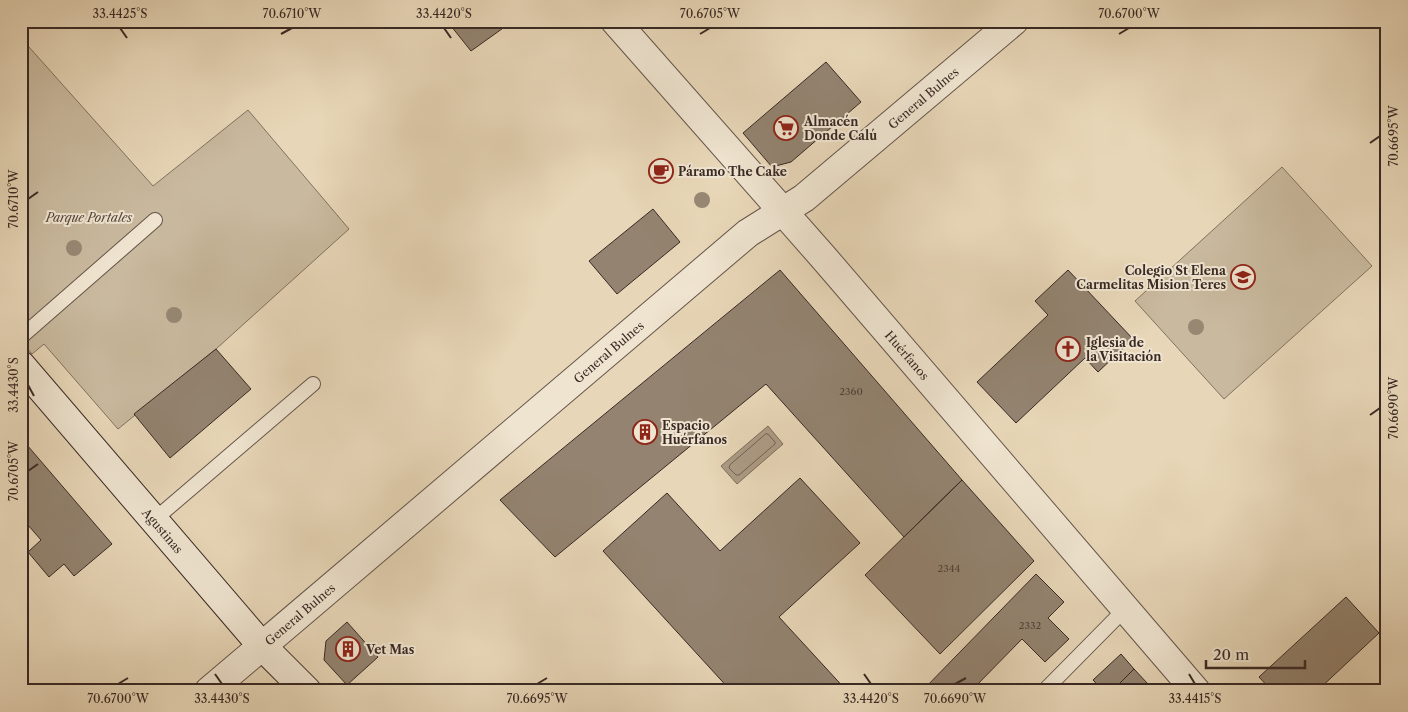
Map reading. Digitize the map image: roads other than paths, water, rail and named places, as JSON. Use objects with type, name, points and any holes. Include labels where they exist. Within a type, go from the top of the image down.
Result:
[{"type":"street","name":"Huérfanos","points":[[615,21],[783,211],[1196,691]]},
{"type":"street","name":"General Bulnes","points":[[209,691],[748,233],[812,192],[1014,21]]},
{"type":"street","name":"Agustinas","points":[[21,365],[262,646],[307,691]]},
{"type":"lane","points":[[21,337],[155,220]]},
{"type":"lane","points":[[154,520],[314,384]]},
{"type":"lane","points":[[1044,691],[1125,609]]},
{"type":"water","points":[[768,426],[783,444],[737,484],[721,466]]},
{"type":"place","name":"Almacén Donde Calú","points":[[786,128]]},
{"type":"place","name":"Páramo The Cake","points":[[661,171]]},
{"type":"place","name":"Colegio St Elena Carmelitas Mision Teres","points":[[1243,277]]},
{"type":"place","name":"Iglesia de la Visitación","points":[[1068,349]]},
{"type":"place","name":"Espacio Huérfanos","points":[[645,432]]},
{"type":"place","name":"Vet Mas","points":[[348,649]]},
{"type":"park label","name":"Parque Portales","points":[[89,217]]}]
